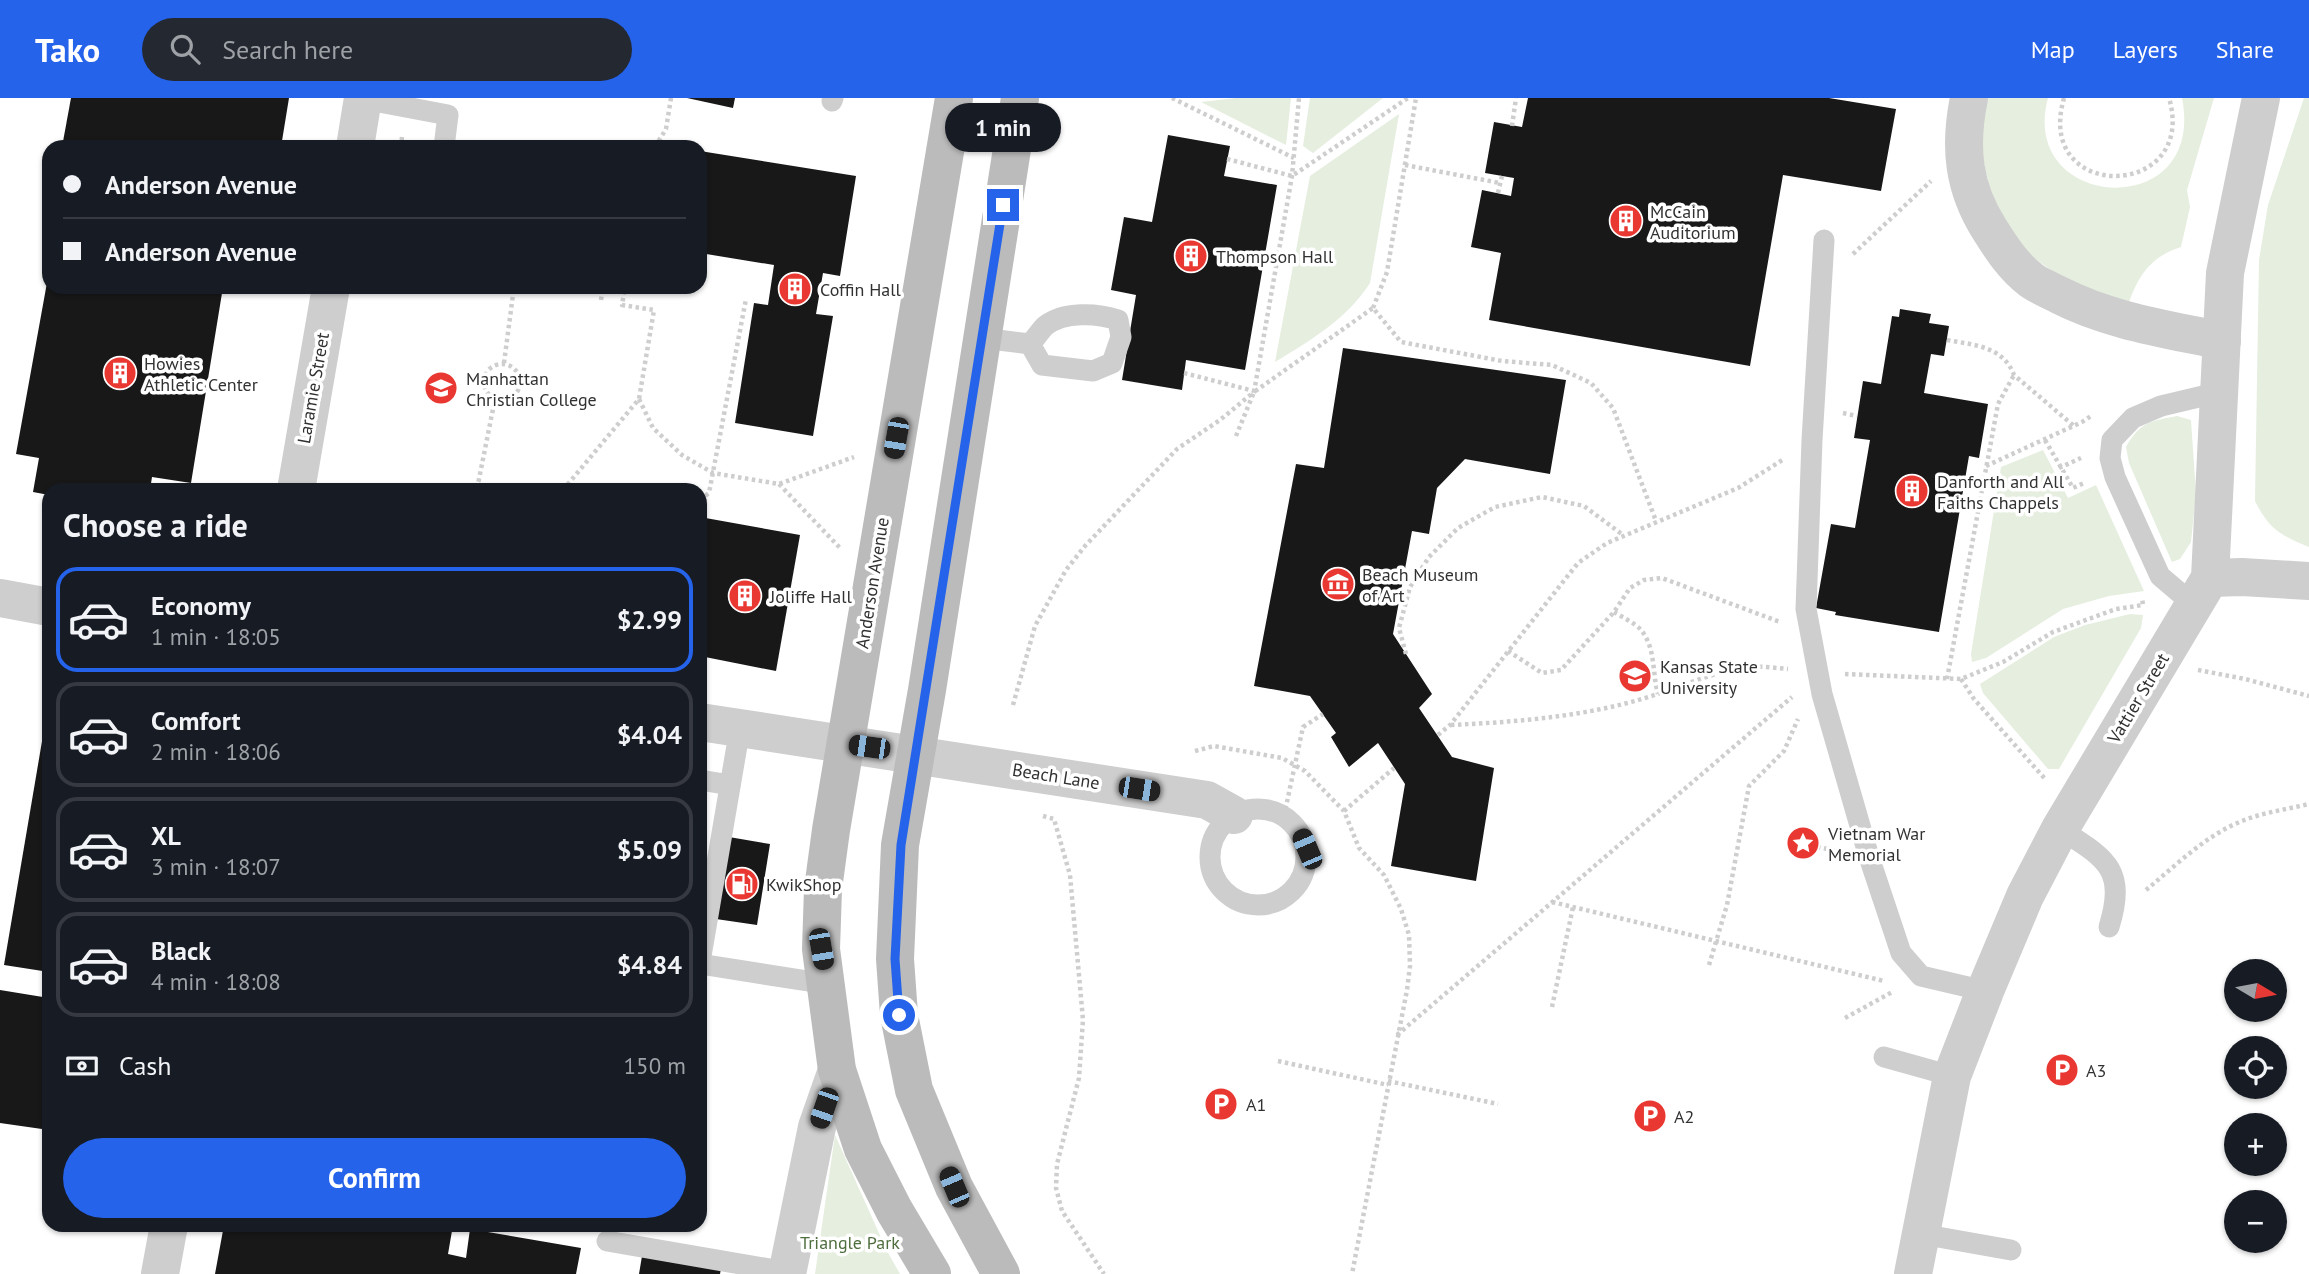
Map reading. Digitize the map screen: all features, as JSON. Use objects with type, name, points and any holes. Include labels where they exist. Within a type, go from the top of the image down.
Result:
[{"type":"main road","name":"Anderson Avenue","points":[[932,1274],[894,1210],[863,1149],[837,1070],[821,949],[823,889],[954,98]]},
{"type":"main road","points":[[1002,1274],[954,1187],[914,1090],[899,1015],[895,959],[901,845],[1020,98]]},
{"type":"street","points":[[1969,98],[1965,116],[1964,153],[1969,187],[1982,217],[2008,258],[2032,281],[2104,315],[2222,341]]},
{"type":"street","name":"Vattier Street","points":[[1913,1274],[1952,1076],[2025,896],[2060,829],[2202,591],[2220,392],[2225,273],[2261,98]]},
{"type":"street","points":[[356,140],[363,99]]},
{"type":"street","name":"Laramie Street","points":[[297,483],[330,294]]},
{"type":"street","points":[[2202,591],[2242,577],[2309,581]]},
{"type":"street","points":[[0,599],[42,606]]},
{"type":"street","name":"Beach Lane","points":[[707,723],[1207,800],[1234,815]]},
{"type":"street","name":"Anderson Avenue","points":[[787,1273],[817,1128],[837,1070]]},
{"type":"street","points":[[160,1274],[168,1232]]},
{"type":"lane","points":[[363,99],[448,115],[445,140]]},
{"type":"lane","points":[[1824,240],[1812,440],[1807,608],[1822,694],[1869,857],[1901,953],[1922,976],[1985,991]]},
{"type":"lane","points":[[982,338],[1030,344]]},
{"type":"lane","points":[[2202,591],[2160,576],[2115,477],[2110,457],[2112,440],[2133,418],[2161,406],[2220,392]]},
{"type":"lane","points":[[707,921],[740,728]]},
{"type":"lane","points":[[707,781],[730,785]]},
{"type":"lane","points":[[1259,808],[1284,816],[1299,830],[1307,849],[1305,870],[1296,888],[1280,901],[1260,906],[1240,902],[1222,890],[1212,872],[1210,850],[1218,830],[1234,815],[1259,808]]},
{"type":"lane","points":[[2060,829],[2101,857],[2112,872],[2117,897],[2109,927]]},
{"type":"lane","points":[[707,964],[827,984]]},
{"type":"lane","points":[[1884,1058],[1952,1076]]},
{"type":"lane","points":[[1921,1234],[2011,1250]]},
{"type":"lane","points":[[607,1241],[787,1273]]},
{"type":"path","points":[[659,140],[666,128],[671,98]]},
{"type":"path","points":[[1172,98],[1294,158]]},
{"type":"path","points":[[1236,436],[1254,391],[1292,176],[1299,98]]},
{"type":"path","points":[[1227,159],[1292,176],[1408,98]]},
{"type":"path","points":[[1013,705],[1035,625],[1066,570],[1085,545],[1177,449],[1220,420],[1254,391],[1373,308],[1387,272],[1416,98]]},
{"type":"path","points":[[1511,126],[1516,98]]},
{"type":"path","points":[[2064,98],[2059,117],[2065,146],[2076,162],[2098,174],[2118,177],[2141,172],[2157,160],[2169,142],[2173,131],[2173,111],[2169,98]]},
{"type":"path","points":[[1405,165],[1500,183]]},
{"type":"path","points":[[1498,193],[1502,176]]},
{"type":"path","points":[[1822,284],[1933,180]]},
{"type":"path","points":[[504,363],[513,294]]},
{"type":"path","points":[[601,300],[602,294]]},
{"type":"path","points":[[569,483],[639,399],[654,310],[622,305],[624,294]]},
{"type":"path","points":[[707,495],[746,299]]},
{"type":"path","points":[[1373,308],[1401,342],[1502,361],[1552,365],[1591,383],[1613,408],[1656,521]]},
{"type":"path","points":[[1947,340],[1993,350],[2010,366],[2014,375],[2074,426]]},
{"type":"path","points":[[504,363],[519,373],[520,386],[513,396],[502,400],[495,399],[486,391],[483,380],[493,365],[504,363]]},
{"type":"path","points":[[1184,373],[1254,391]]},
{"type":"path","points":[[1947,679],[1998,404],[2014,375]]},
{"type":"path","points":[[478,483],[495,399]]},
{"type":"path","points":[[639,399],[653,428],[682,455],[713,472],[779,484],[858,455]]},
{"type":"path","points":[[1986,467],[2074,426],[2098,410]]},
{"type":"path","points":[[1438,735],[1450,725],[1578,563],[1624,535],[1738,488],[1812,440]]},
{"type":"path","points":[[779,484],[842,550]]},
{"type":"path","points":[[1406,654],[1399,628],[1410,587],[1429,557],[1458,528],[1494,507],[1542,497],[1584,506],[1624,535]]},
{"type":"path","points":[[1508,651],[1542,673],[1561,670],[1614,612],[1630,588],[1644,580],[1662,578],[1786,624],[1810,625]]},
{"type":"path","points":[[1840,673],[1961,679],[2003,662],[2053,632],[2116,609],[2143,605]]},
{"type":"path","points":[[1614,612],[1640,629],[1651,646],[1653,675],[1658,694]]},
{"type":"path","points":[[1450,725],[1505,722],[1577,713],[1658,694],[1710,675],[1752,667],[1799,669]]},
{"type":"path","points":[[2187,668],[2309,695]]},
{"type":"path","points":[[1961,679],[1974,699],[2052,786]]},
{"type":"path","points":[[1396,1035],[1793,696]]},
{"type":"path","points":[[1284,816],[1303,727],[1323,714]]},
{"type":"path","points":[[1709,965],[1727,905],[1749,786],[1784,751],[1799,717]]},
{"type":"path","points":[[1195,751],[1214,746],[1282,758],[1305,771],[1344,811],[1359,848],[1384,875],[1401,909],[1409,935],[1408,978],[1352,1274]]},
{"type":"path","points":[[1344,811],[1394,768]]},
{"type":"path","points":[[2146,890],[2212,837],[2235,824],[2309,804]]},
{"type":"path","points":[[1054,819],[1070,875],[1083,1020],[1079,1078],[1057,1164],[1056,1188],[1062,1211],[1104,1274]]},
{"type":"path","points":[[1806,832],[1815,836],[1817,843],[1812,853],[1798,851],[1795,845],[1799,835],[1806,832]]},
{"type":"path","points":[[1551,902],[1891,982]]},
{"type":"path","points":[[1552,1007],[1573,907]]},
{"type":"path","points":[[1845,1018],[1904,985]]},
{"type":"path","points":[[1279,1061],[1498,1104]]},
{"type":"green space","points":[[1236,98],[1291,98],[1286,145],[1201,102]]},
{"type":"green space","points":[[1310,98],[1383,98],[1313,153],[1303,146]]},
{"type":"green space","points":[[1986,98],[2048,98],[2046,136],[2059,163],[2083,181],[2113,188],[2142,183],[2167,167],[2182,139],[2182,98],[2214,98],[2187,190],[2190,207],[2181,247],[2162,255],[2148,267],[2129,302],[2107,296],[2065,278],[2045,266],[2019,242],[1992,194],[1983,159],[1982,130]]},
{"type":"green space","points":[[2304,98],[2309,98],[2309,547],[2276,530],[2255,501],[2259,260],[2268,205]]},
{"type":"green space","points":[[1399,114],[1370,283],[1339,318],[1275,362],[1310,176]]},
{"type":"green space","points":[[2177,416],[2191,420],[2196,494],[2191,542],[2180,559],[2172,562],[2129,463],[2126,447],[2136,432],[2147,424]]},
{"type":"green space","points":[[2043,450],[2068,498],[2096,485],[2144,591],[2109,596],[2063,609],[1986,658],[1972,662],[1971,654],[2001,467]]},
{"type":"green space","points":[[2130,614],[2143,615],[2141,628],[2059,769],[2048,769],[1983,693],[1980,684],[2054,637],[2085,625]]},
{"type":"green space","name":"Triangle Park","points":[[835,1135],[887,1251],[900,1274],[815,1274]]},
{"type":"building","points":[[71,98],[289,98],[282,140],[63,140]]},
{"type":"building","points":[[687,98],[735,98],[733,108]]},
{"type":"building","name":"McCain Auditorium","points":[[1528,98],[1829,98],[1896,109],[1881,191],[1783,175],[1750,366],[1489,320],[1501,253],[1471,247],[1482,190],[1511,196],[1514,178],[1485,173],[1494,122],[1522,127]]},
{"type":"building","name":"Thompson Hall","points":[[1168,135],[1230,146],[1224,176],[1277,185],[1245,370],[1186,360],[1182,390],[1122,380],[1136,295],[1111,290],[1124,217],[1152,222]]},
{"type":"building","name":"Coffin Hall","points":[[707,152],[856,176],[840,276],[823,273],[816,314],[833,316],[813,436],[735,423],[754,303],[768,305],[774,265],[707,254]]},
{"type":"building","name":"Howies Athletic Center","points":[[45,294],[222,294],[191,483],[152,477],[151,483],[42,483],[42,494],[33,492],[39,458],[16,454]]},
{"type":"building","name":"Danforth and All Faiths Chappels","points":[[1900,309],[1931,314],[1929,323],[1949,326],[1944,356],[1931,354],[1924,393],[1988,404],[1979,458],[1969,456],[1939,632],[1835,615],[1836,612],[1816,608],[1831,524],[1855,528],[1870,440],[1854,438],[1863,381],[1881,384],[1892,316],[1899,317]]},
{"type":"building","name":"Beach Museum of Art","points":[[1343,348],[1566,380],[1550,474],[1465,459],[1437,488],[1429,534],[1412,531],[1393,634],[1432,694],[1419,708],[1452,757],[1494,768],[1476,881],[1391,866],[1405,784],[1378,743],[1349,767],[1331,737],[1336,733],[1310,696],[1254,686],[1296,464],[1324,468]]},
{"type":"building","name":"Joliffe Hall","points":[[707,518],[800,535],[776,671],[707,657]]},
{"type":"building","points":[[42,741],[42,971],[4,965]]},
{"type":"building","points":[[729,837],[770,844],[757,925],[716,919]]},
{"type":"building","points":[[0,990],[42,997],[42,1129],[0,1123]]},
{"type":"building","points":[[223,1232],[452,1232],[448,1254],[466,1258],[470,1232],[488,1232],[581,1248],[576,1274],[215,1274]]},
{"type":"building","points":[[642,1256],[721,1269],[720,1274],[639,1274]]},
{"type":"place","name":"McCain Auditorium","points":[[1626,221]]},
{"type":"place","name":"Thompson Hall","points":[[1191,256]]},
{"type":"place","name":"Coffin Hall","points":[[795,289]]},
{"type":"place","name":"Howies Athletic Center","points":[[120,373]]},
{"type":"place","name":"Manhattan Christian College","points":[[441,388]]},
{"type":"place","name":"Danforth and All Faiths Chappels","points":[[1912,491]]},
{"type":"place","name":"Beach Museum of Art","points":[[1338,584]]},
{"type":"place","name":"Joliffe Hall","points":[[745,596]]},
{"type":"place","name":"Kansas State University","points":[[1635,676]]},
{"type":"place","name":"Vietnam War Memorial","points":[[1803,843]]},
{"type":"place","name":"KwikShop","points":[[742,884]]},
{"type":"place","name":"A3","points":[[2062,1070]]},
{"type":"place","name":"A1","points":[[1221,1104]]},
{"type":"place","name":"A2","points":[[1650,1116]]},
{"type":"route","points":[[899,1015],[895,959],[901,845],[1003,205]]}]
